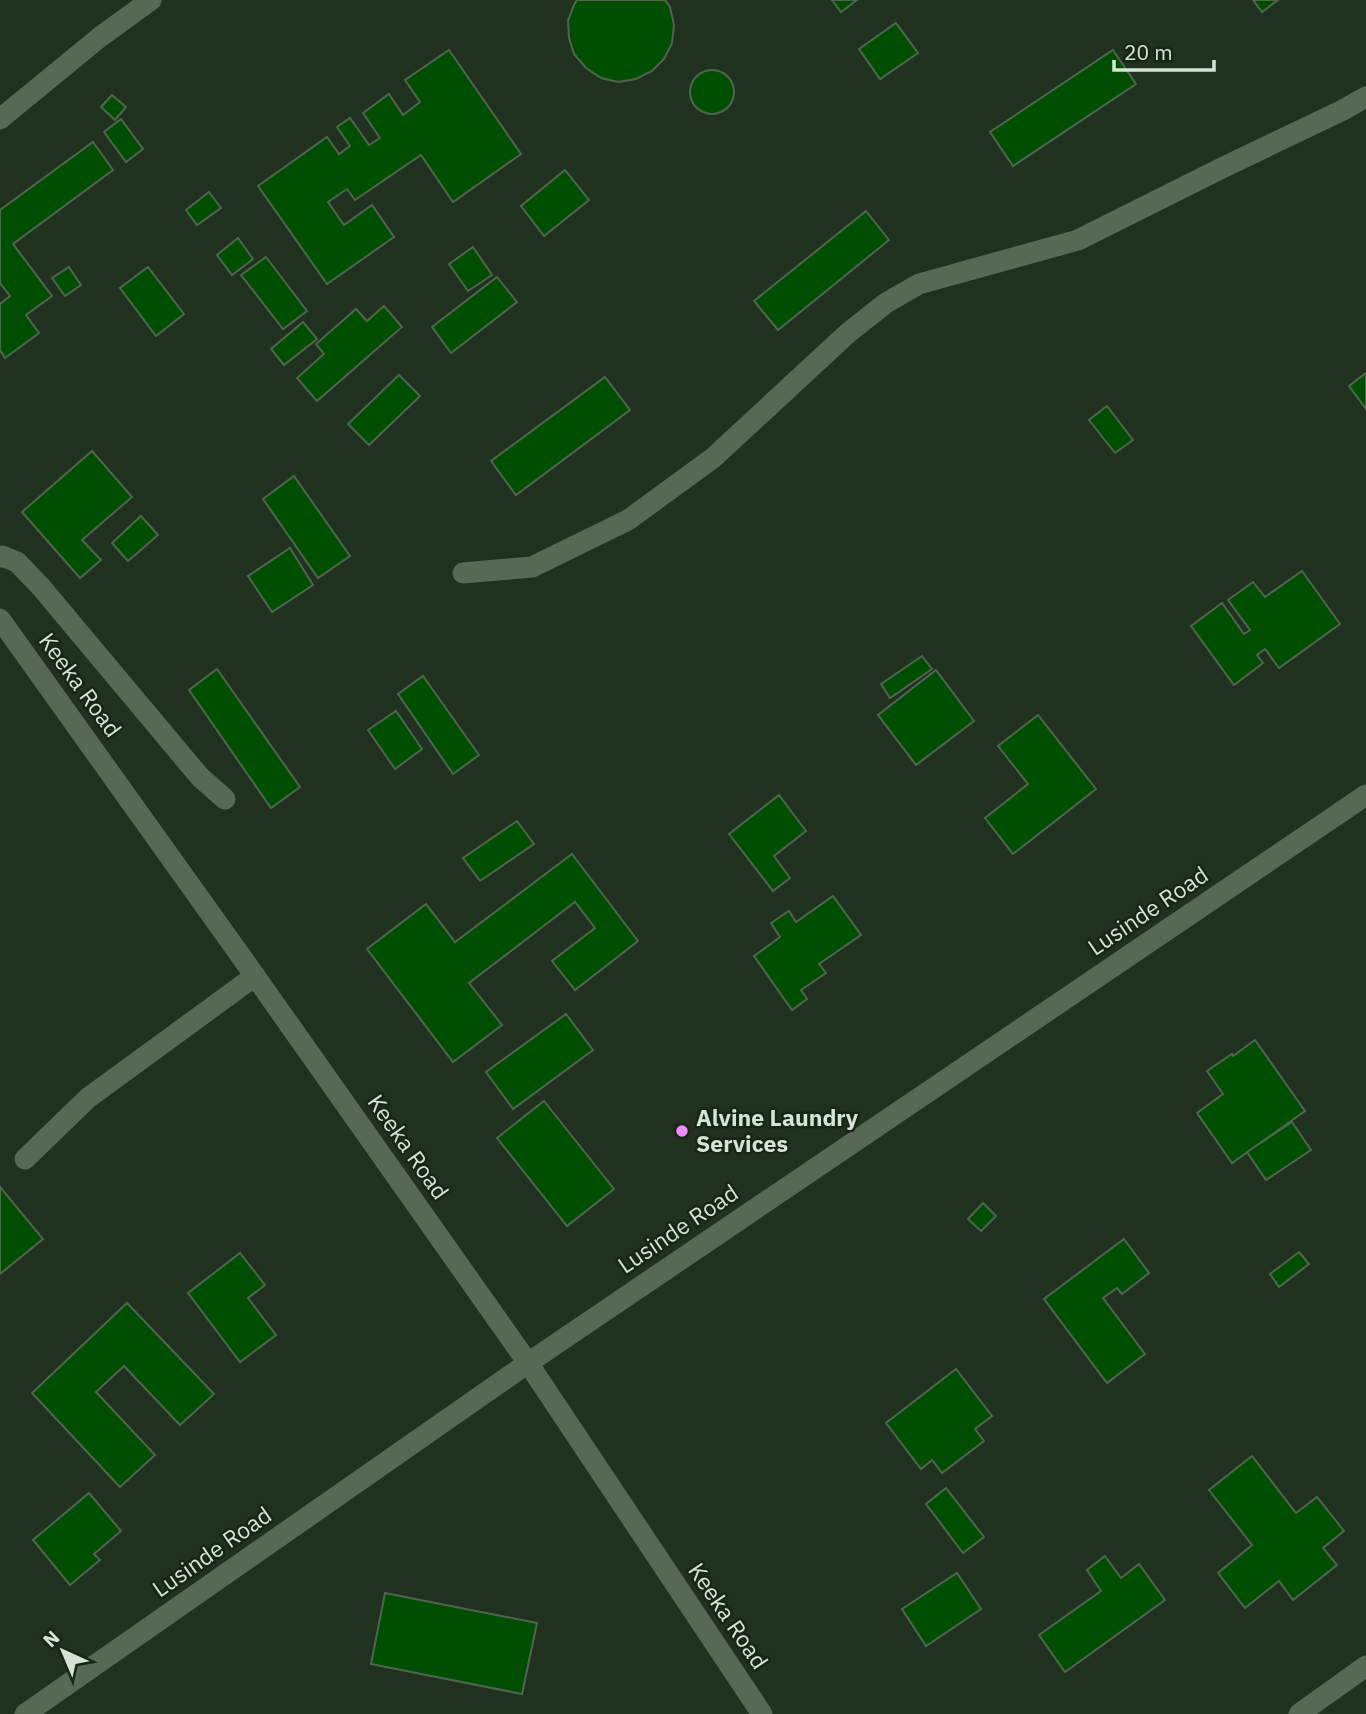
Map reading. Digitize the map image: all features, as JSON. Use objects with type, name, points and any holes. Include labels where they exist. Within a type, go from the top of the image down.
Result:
[{"type":"street","points":[[0,119],[100,37],[151,0]]},
{"type":"street","points":[[463,573],[532,567],[628,520],[713,458],[848,332],[886,303],[919,284],[1078,240],[1366,97]]},
{"type":"street","points":[[0,557],[17,562],[41,587],[200,777],[225,799]]},
{"type":"street","name":"Keeka Road","points":[[0,619],[528,1363],[762,1714]]},
{"type":"street","name":"Lusinde Road","points":[[25,1714],[528,1363],[1366,795]]},
{"type":"street","points":[[25,1159],[88,1098],[255,976]]},
{"type":"street","points":[[1299,1714],[1366,1666]]},
{"type":"building","points":[[577,0],[665,0],[670,7],[674,25],[672,43],[664,59],[652,71],[636,79],[618,82],[601,78],[586,68],[574,54],[569,38],[568,21]]},
{"type":"building","points":[[832,0],[857,0],[841,12]]},
{"type":"building","points":[[1253,0],[1278,0],[1262,12]]},
{"type":"building","points":[[896,23],[918,53],[880,79],[859,49]]},
{"type":"building","points":[[449,50],[521,154],[453,202],[421,155],[355,200],[347,189],[328,202],[344,225],[372,205],[394,237],[327,284],[258,186],[327,137],[339,154],[350,146],[337,127],[350,118],[369,145],[380,138],[363,113],[389,94],[403,115],[420,102],[405,80]]},
{"type":"building","points":[[1113,50],[1136,84],[1013,166],[990,132]]},
{"type":"building","points":[[712,70],[727,77],[734,92],[727,107],[712,114],[697,107],[690,92],[697,77]]},
{"type":"building","points":[[112,95],[126,107],[115,120],[101,107]]},
{"type":"building","points":[[121,119],[143,149],[126,162],[104,132]]},
{"type":"building","points":[[93,142],[113,170],[13,244],[52,296],[26,315],[39,333],[5,358],[0,350],[0,304],[10,296],[0,283],[0,210]]},
{"type":"building","points":[[565,170],[589,200],[544,236],[521,206]]},
{"type":"building","points":[[209,192],[221,208],[197,225],[186,210]]},
{"type":"building","points":[[866,211],[889,240],[778,330],[754,301]]},
{"type":"building","points":[[238,238],[253,259],[232,275],[217,255]]},
{"type":"building","points":[[473,247],[492,275],[468,291],[449,264]]},
{"type":"building","points":[[266,257],[307,311],[283,329],[241,275]]},
{"type":"building","points":[[69,267],[81,285],[65,296],[52,278]]},
{"type":"building","points":[[148,267],[184,314],[156,336],[120,288]]},
{"type":"building","points":[[497,277],[517,302],[451,353],[432,327]]},
{"type":"building","points":[[384,306],[402,327],[317,401],[297,378],[324,354],[316,344],[356,309],[367,321]]},
{"type":"building","points":[[303,322],[317,339],[284,365],[271,349]]},
{"type":"building","points":[[1366,373],[1366,409],[1349,386]]},
{"type":"building","points":[[399,375],[420,396],[369,445],[348,424]]},
{"type":"building","points":[[605,377],[630,410],[516,495],[491,461]]},
{"type":"building","points":[[1107,406],[1133,440],[1115,453],[1089,420]]},
{"type":"building","points":[[92,451],[132,497],[82,540],[101,560],[80,578],[22,512]]},
{"type":"building","points":[[294,476],[350,556],[318,578],[263,499]]},
{"type":"building","points":[[141,516],[158,535],[128,561],[112,543]]},
{"type":"building","points":[[290,548],[313,585],[272,612],[248,576]]},
{"type":"building","points":[[1302,571],[1340,624],[1279,668],[1265,649],[1257,655],[1263,663],[1234,685],[1191,626],[1222,603],[1244,634],[1250,630],[1228,600],[1253,582],[1265,597]]},
{"type":"building","points":[[922,656],[932,669],[890,698],[881,684]]},
{"type":"building","points":[[217,669],[300,787],[271,808],[189,690]]},
{"type":"building","points":[[936,670],[974,721],[916,765],[878,715]]},
{"type":"building","points":[[423,676],[479,755],[453,774],[398,694]]},
{"type":"building","points":[[396,711],[422,749],[395,769],[368,730]]},
{"type":"building","points":[[1038,715],[1096,789],[1013,854],[985,818],[1028,784],[998,746]]},
{"type":"building","points":[[779,795],[806,831],[774,856],[790,878],[773,891],[729,834]]},
{"type":"building","points":[[517,821],[534,844],[480,881],[463,858]]},
{"type":"building","points":[[572,854],[638,941],[575,990],[552,961],[595,928],[575,902],[469,983],[502,1025],[453,1062],[367,949],[426,904],[455,942]]},
{"type":"building","points":[[833,896],[861,935],[819,964],[826,973],[801,990],[807,999],[792,1010],[754,956],[780,937],[771,923],[789,911],[796,922]]},
{"type":"building","points":[[566,1014],[593,1050],[513,1109],[486,1072]]},
{"type":"building","points":[[1255,1040],[1305,1111],[1232,1163],[1197,1113],[1223,1094],[1207,1071]]},
{"type":"building","points":[[544,1101],[614,1189],[567,1226],[497,1138]]},
{"type":"building","points":[[1292,1122],[1311,1150],[1266,1180],[1247,1152]]},
{"type":"building","points":[[0,1187],[43,1239],[0,1274]]},
{"type":"building","points":[[983,1203],[996,1216],[981,1231],[968,1219]]},
{"type":"building","points":[[1124,1239],[1149,1273],[1122,1294],[1117,1288],[1103,1298],[1145,1354],[1107,1383],[1044,1299]]},
{"type":"building","points":[[1299,1252],[1309,1264],[1279,1287],[1270,1274]]},
{"type":"building","points":[[240,1253],[265,1285],[248,1298],[276,1335],[240,1362],[188,1293]]},
{"type":"building","points":[[127,1303],[214,1394],[180,1425],[124,1366],[96,1392],[155,1455],[120,1487],[32,1393]]},
{"type":"building","points":[[956,1369],[992,1416],[975,1429],[984,1441],[942,1473],[932,1460],[921,1469],[886,1423]]},
{"type":"building","points":[[1252,1456],[1296,1513],[1317,1497],[1344,1531],[1323,1548],[1337,1565],[1293,1600],[1279,1581],[1245,1608],[1218,1573],[1252,1545],[1209,1490]]},
{"type":"building","points":[[946,1488],[984,1537],[963,1553],[926,1504]]},
{"type":"building","points":[[89,1493],[121,1531],[94,1554],[100,1560],[70,1585],[33,1540]]},
{"type":"building","points":[[1105,1556],[1121,1578],[1139,1564],[1165,1600],[1065,1672],[1039,1635],[1101,1591],[1087,1570]]},
{"type":"building","points":[[957,1573],[981,1609],[926,1646],[902,1609]]},
{"type":"building","points":[[385,1593],[537,1623],[522,1694],[371,1664]]},
{"type":"place","name":"Alvine Laundry Services","points":[[682,1131]]}]
